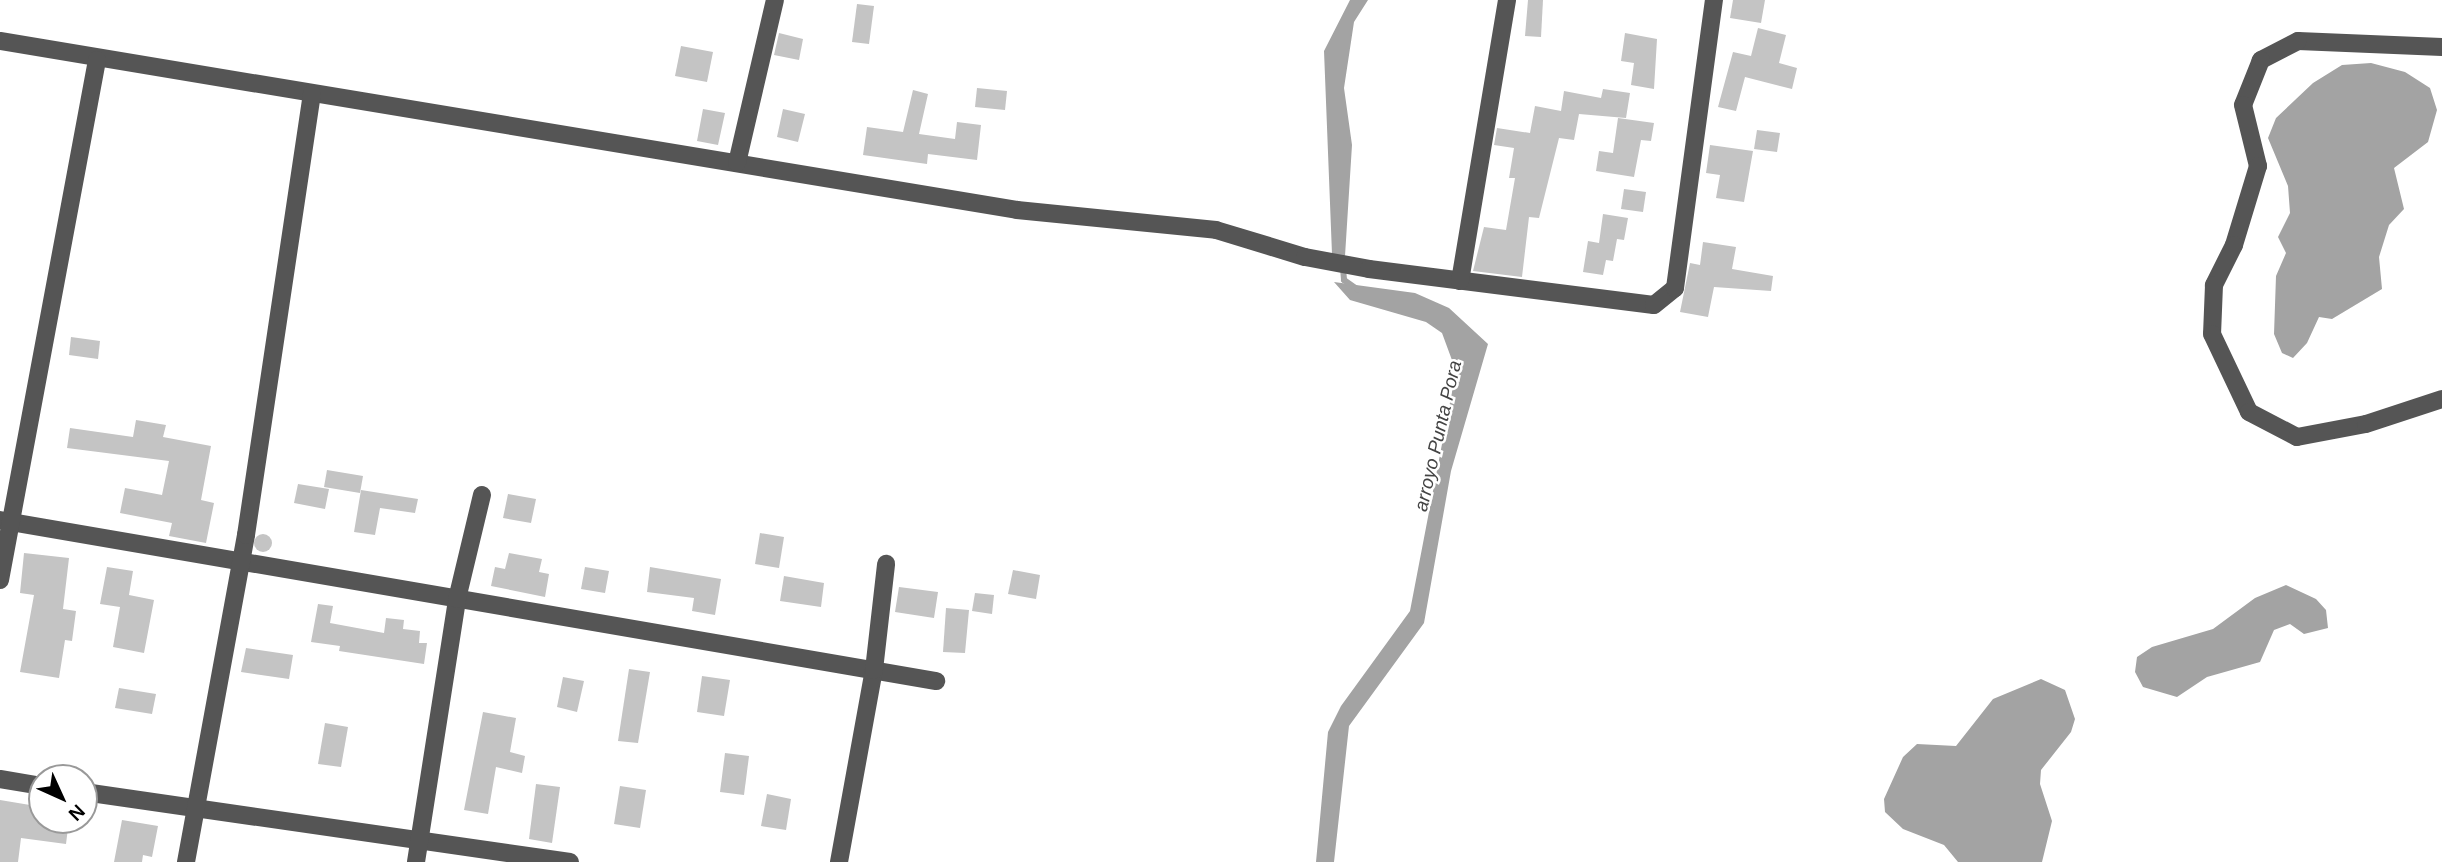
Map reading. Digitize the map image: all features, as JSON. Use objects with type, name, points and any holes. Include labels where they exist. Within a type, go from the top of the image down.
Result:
[{"type":"street","points":[[737,163],[775,0]]},
{"type":"street","points":[[1460,281],[1507,0]]},
{"type":"street","points":[[0,41],[97,60],[1017,209],[1216,230],[1305,257],[1369,269],[1654,305],[1675,288],[1714,0]]},
{"type":"street","points":[[2442,47],[2298,41],[2260,60],[2243,105],[2258,166],[2234,245],[2214,285],[2211,334],[2249,412],[2297,438],[2366,424],[2442,398]]},
{"type":"street","points":[[0,580],[5,521],[97,60]]},
{"type":"street","points":[[186,862],[241,562],[312,94]]},
{"type":"street","points":[[416,862],[457,598],[482,495]]},
{"type":"street","points":[[5,521],[936,681]]},
{"type":"street","points":[[839,862],[874,670],[886,564]]},
{"type":"street","points":[[0,779],[28,784]]},
{"type":"street","points":[[98,794],[570,862]]},
{"type":"shaded area","points":[[1350,0],[1368,0],[1354,22],[1344,88],[1352,145],[1345,256],[1332,254],[1324,51]]},
{"type":"shaded area","points":[[2371,63],[2405,72],[2430,88],[2437,110],[2428,142],[2394,168],[2404,209],[2389,225],[2379,257],[2382,289],[2332,319],[2319,317],[2307,343],[2293,358],[2282,353],[2274,334],[2276,276],[2286,253],[2278,237],[2290,213],[2288,186],[2268,138],[2276,118],[2313,83],[2342,65]]},
{"type":"shaded area","points":[[1334,282],[1415,293],[1449,308],[1488,344],[1451,471],[1424,623],[1349,726],[1334,862],[1316,862],[1328,732],[1341,706],[1410,611],[1456,371],[1442,333],[1426,322],[1350,300]]},
{"type":"shaded area","points":[[2286,585],[2316,599],[2326,610],[2328,628],[2304,634],[2290,624],[2274,630],[2260,662],[2207,677],[2177,697],[2143,687],[2135,672],[2137,657],[2152,647],[2213,629],[2255,598]]},
{"type":"shaded area","points":[[2041,679],[2065,690],[2075,719],[2071,732],[2041,770],[2040,784],[2052,821],[2042,862],[1958,862],[1944,845],[1903,829],[1885,812],[1884,799],[1903,757],[1917,744],[1956,746],[1993,699]]},
{"type":"building","points":[[1528,0],[1543,0],[1541,37],[1525,36]]},
{"type":"building","points":[[1733,0],[1765,0],[1761,23],[1730,18]]},
{"type":"building","points":[[857,4],[874,6],[869,44],[852,42]]},
{"type":"building","points":[[1758,28],[1786,35],[1779,63],[1797,68],[1792,89],[1745,77],[1736,111],[1718,107],[1733,52],[1751,56]]},
{"type":"building","points":[[779,33],[803,39],[799,60],[774,55]]},
{"type":"building","points":[[1625,33],[1657,39],[1654,89],[1631,85],[1634,63],[1621,61]]},
{"type":"building","points":[[681,46],[713,52],[707,82],[675,76]]},
{"type":"building","points":[[977,88],[1007,91],[1005,110],[975,107]]},
{"type":"building","points":[[1603,89],[1630,93],[1626,118],[1579,114],[1574,140],[1559,138],[1539,218],[1529,217],[1522,277],[1473,271],[1484,227],[1506,230],[1515,178],[1509,178],[1514,148],[1494,145],[1497,128],[1530,133],[1535,106],[1561,111],[1564,91],[1601,98]]},
{"type":"building","points":[[913,90],[928,94],[919,134],[955,139],[957,122],[981,125],[977,160],[928,154],[927,164],[863,155],[867,127],[903,132]]},
{"type":"building","points":[[703,109],[725,113],[718,145],[697,141]]},
{"type":"building","points":[[783,109],[805,114],[798,142],[777,137]]},
{"type":"building","points":[[1618,118],[1654,123],[1651,141],[1641,140],[1634,177],[1596,171],[1599,151],[1613,153]]},
{"type":"building","points":[[1757,130],[1780,133],[1777,152],[1754,149]]},
{"type":"building","points":[[1710,145],[1753,151],[1744,202],[1716,198],[1720,175],[1706,173]]},
{"type":"building","points":[[1624,189],[1646,192],[1643,212],[1621,209]]},
{"type":"building","points":[[1603,214],[1628,218],[1624,240],[1617,239],[1613,261],[1606,260],[1603,275],[1583,272],[1588,241],[1599,243]]},
{"type":"building","points":[[1703,242],[1736,247],[1732,269],[1773,276],[1771,291],[1714,287],[1708,317],[1680,312],[1690,263],[1700,265]]},
{"type":"building","points":[[71,337],[100,341],[98,359],[69,355]]},
{"type":"building","points":[[136,420],[166,425],[163,437],[211,446],[201,500],[214,503],[206,543],[169,536],[172,523],[120,513],[125,488],[162,495],[169,461],[67,448],[70,428],[133,437]]},
{"type":"building","points":[[327,470],[363,476],[360,493],[324,487]]},
{"type":"building","points":[[298,484],[329,489],[325,509],[294,503]]},
{"type":"building","points":[[361,490],[418,499],[415,513],[380,508],[375,535],[354,532]]},
{"type":"building","points":[[508,494],[536,499],[531,523],[503,518]]},
{"type":"building","points":[[760,533],[784,537],[779,568],[755,564]]},
{"type":"building","points":[[263,534],[269,537],[272,543],[269,549],[263,552],[257,549],[254,543],[257,537]]},
{"type":"building","points":[[24,553],[69,558],[63,609],[76,611],[72,641],[65,640],[59,678],[20,672],[34,595],[20,593]]},
{"type":"building","points":[[509,553],[542,559],[539,572],[549,574],[545,597],[491,586],[495,567],[505,569]]},
{"type":"building","points":[[107,567],[133,571],[129,595],[154,600],[144,653],[113,647],[120,607],[100,604]]},
{"type":"building","points":[[585,567],[609,571],[605,593],[581,589]]},
{"type":"building","points":[[650,567],[721,579],[715,615],[692,611],[694,598],[647,592]]},
{"type":"building","points":[[1013,570],[1040,575],[1036,599],[1008,594]]},
{"type":"building","points":[[784,576],[824,583],[821,607],[780,601]]},
{"type":"building","points":[[899,587],[938,592],[934,618],[895,612]]},
{"type":"building","points":[[975,593],[994,595],[992,614],[972,611]]},
{"type":"building","points":[[318,604],[333,606],[330,623],[384,633],[386,618],[404,620],[403,629],[420,631],[419,643],[427,643],[424,664],[339,651],[340,646],[311,642]]},
{"type":"building","points":[[946,608],[969,610],[965,653],[943,652]]},
{"type":"building","points":[[246,648],[293,655],[289,679],[241,672]]},
{"type":"building","points":[[629,669],[650,672],[638,743],[618,741]]},
{"type":"building","points":[[702,676],[730,680],[724,716],[697,712]]},
{"type":"building","points":[[563,677],[584,681],[577,712],[557,707]]},
{"type":"building","points":[[119,688],[156,694],[152,714],[115,708]]},
{"type":"building","points":[[483,712],[516,718],[510,752],[525,756],[522,773],[496,767],[488,814],[464,810]]},
{"type":"building","points":[[325,723],[348,727],[341,767],[318,764]]},
{"type":"building","points":[[725,753],[749,756],[744,795],[720,792]]},
{"type":"building","points":[[536,784],[560,787],[552,843],[529,839]]},
{"type":"building","points":[[620,786],[646,790],[640,828],[614,824]]},
{"type":"building","points":[[767,794],[791,799],[786,830],[761,826]]},
{"type":"building","points":[[0,800],[28,805],[28,834],[67,834],[66,844],[21,838],[18,862],[0,862]]},
{"type":"building","points":[[122,820],[158,826],[152,857],[143,855],[142,862],[114,862]]},
{"type":"waterway","name":"arroyo Punta Pora","points":[[1343,268],[1344,280],[1357,289]]}]
